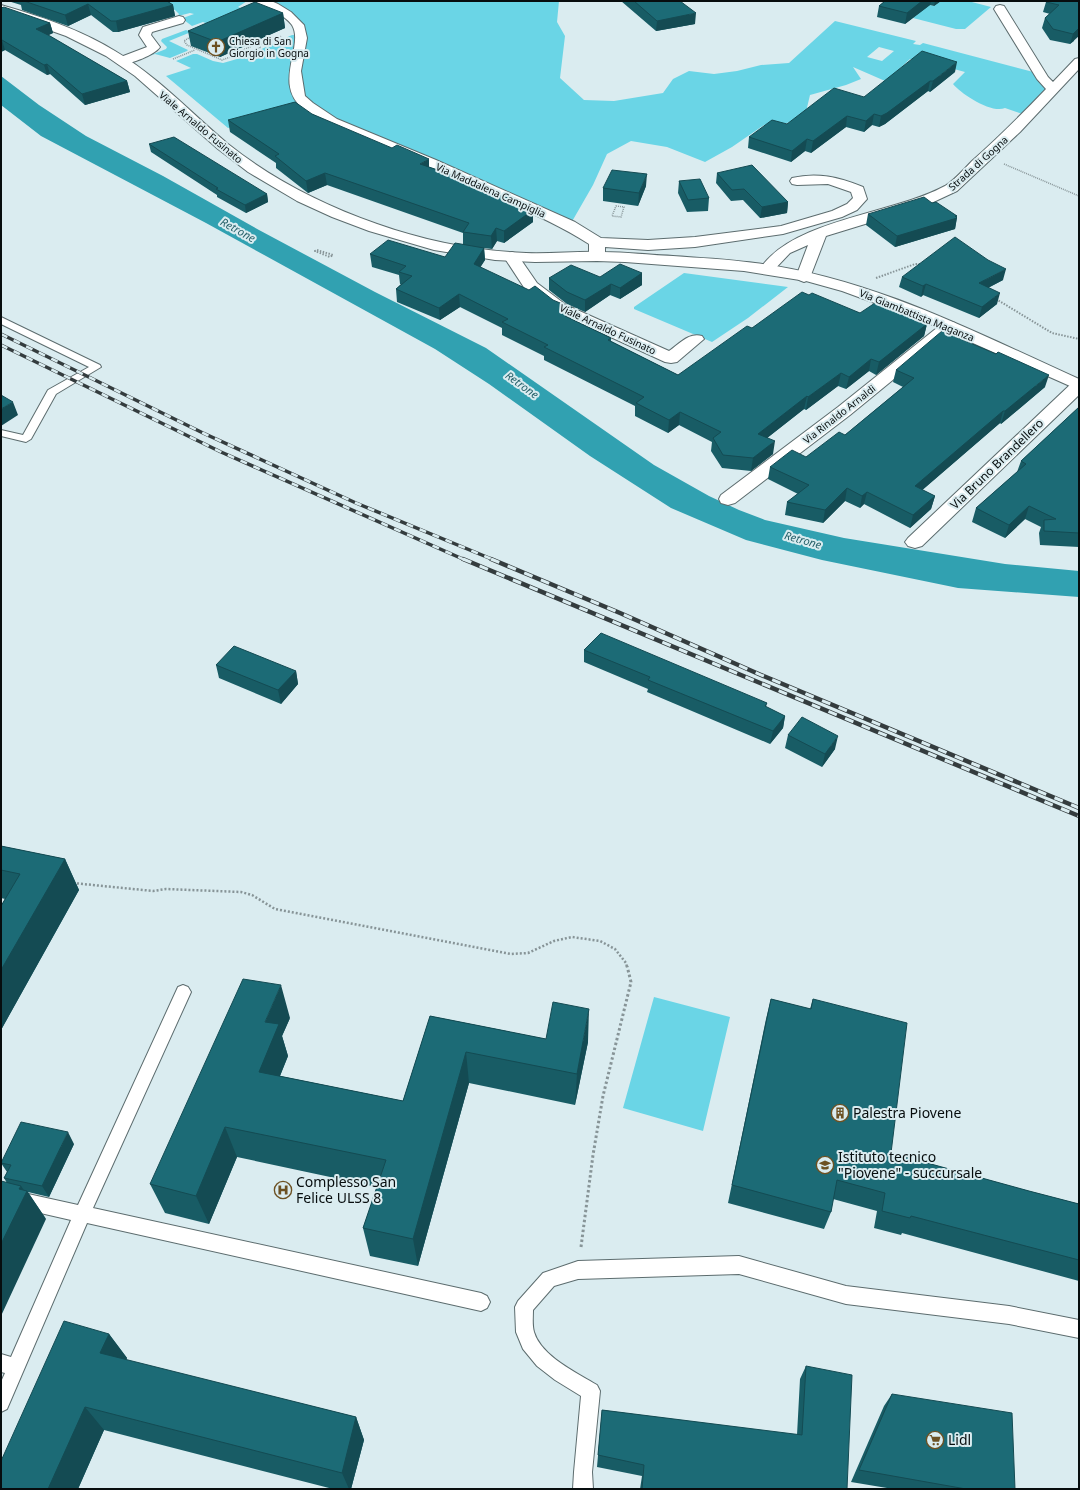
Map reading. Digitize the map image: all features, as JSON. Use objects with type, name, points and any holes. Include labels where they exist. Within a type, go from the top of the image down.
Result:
[{"type":"street","points":[[260,1],[292,19],[298,24],[302,32]]},
{"type":"street","name":"Viale Arnaldo Fusinato","points":[[1,9],[74,35],[122,61],[244,162],[294,194],[354,221],[410,239],[440,246],[512,257],[555,258],[597,249],[701,262]]},
{"type":"street","points":[[1000,9],[1043,78],[1053,89]]},
{"type":"street","points":[[122,61],[151,50],[154,47],[145,35],[148,30],[179,20]]},
{"type":"street","name":"Via Maddalena Campiglia","points":[[302,32],[295,71],[299,97],[308,106],[332,122],[431,163],[570,225],[597,249]]},
{"type":"street","name":"Strada di Gogna","points":[[767,269],[785,250],[812,242],[822,232],[922,202],[940,195],[952,188],[1015,129],[1079,62]]},
{"type":"street","name":"Strada di Gogna","points":[[597,249],[695,242],[783,230],[837,214],[852,207],[860,199],[858,190],[837,181],[820,178],[797,182]]},
{"type":"street","name":"Strada di Gogna","points":[[695,242],[723,246],[812,242]]},
{"type":"street","points":[[804,277],[812,242]]},
{"type":"street","name":"Viale Arnaldo Fusinato","points":[[512,257],[530,286],[560,308],[671,358],[696,339]]},
{"type":"street","name":"Via Giambattista Maganza","points":[[701,262],[767,269],[852,289],[893,303],[949,326],[1079,386]]},
{"type":"street","name":"Via Rinaldo Arnaldi","points":[[728,499],[844,411],[949,326]]},
{"type":"street","name":"Via Bruno Brandellero","points":[[915,542],[1079,386]]},
{"type":"lane","points":[[1,320],[96,367],[52,392],[26,439],[1,433]]},
{"type":"lane","points":[[1,1403],[9,1366],[82,1214],[183,992]]},
{"type":"lane","points":[[1,1196],[481,1302]]},
{"type":"lane","points":[[583,1489],[583,1472],[591,1391],[550,1365],[535,1352],[525,1332],[524,1307],[549,1279],[578,1270],[739,1265],[846,1295],[1009,1315],[1079,1329]]},
{"type":"path","points":[[247,51],[243,50],[254,45],[258,46],[287,34],[302,32]]},
{"type":"path","points":[[194,35],[184,41],[186,45],[222,60],[247,51],[250,52],[261,47],[258,46]]},
{"type":"path","points":[[173,59],[195,50]]},
{"type":"path","points":[[1002,163],[1079,196]]},
{"type":"path","points":[[616,206],[624,207],[621,217],[612,216],[616,206]]},
{"type":"path","points":[[317,250],[333,255],[330,257],[320,253],[315,251],[317,250]]},
{"type":"path","points":[[852,289],[886,273],[915,264],[923,264]]},
{"type":"path","points":[[993,297],[1052,333],[1079,339]]},
{"type":"path","points":[[68,883],[153,892],[166,889],[241,892],[252,895],[275,909],[511,954],[528,953],[554,941],[572,937],[600,941],[615,949],[626,963],[631,982],[603,1096],[593,1155],[578,1270]]},
{"type":"shaded area","points":[[152,1],[247,1],[238,7],[252,12],[211,25],[203,22],[192,26],[183,18],[194,14],[190,13],[178,16],[179,14],[175,10]]},
{"type":"shaded area","points":[[260,1],[559,1],[557,22],[565,36],[560,78],[584,100],[614,101],[663,93],[673,79],[689,71],[714,74],[737,71],[761,65],[789,63],[835,21],[916,41],[913,44],[920,45],[923,43],[1041,74],[1050,89],[1025,115],[1005,108],[999,109],[985,106],[963,93],[953,84],[965,72],[921,60],[920,62],[910,59],[895,73],[892,84],[853,67],[861,79],[846,85],[810,95],[805,116],[787,123],[764,125],[732,147],[705,162],[667,147],[631,141],[607,154],[593,185],[570,225],[288,112],[228,128],[166,76],[191,68],[176,61],[193,54],[223,63],[244,57],[292,35],[297,35],[298,24]],"holes":[[[879,47],[894,51],[882,61],[867,57]]]},
{"type":"shaded area","points":[[941,1],[968,1],[991,7],[965,29],[956,29],[913,18],[925,8],[922,3],[934,6]]},
{"type":"shaded area","points":[[186,30],[191,32],[169,41],[188,50],[187,51],[170,58],[155,54],[146,57],[166,49],[167,47],[161,41],[162,39]]},
{"type":"shaded area","points":[[684,273],[788,287],[748,318],[712,342],[634,309],[634,307]]},
{"type":"shaded area","points":[[654,997],[730,1017],[703,1131],[623,1108]]},
{"type":"water","name":"Retrone","points":[[1,76],[39,105],[86,136],[163,176],[259,230],[375,292],[486,348],[654,465],[709,496],[765,520],[844,538],[1005,564],[1079,571],[1079,597],[958,588],[822,560],[746,540],[671,508],[590,456],[489,384],[435,349],[206,223],[41,136],[1,105]]},
{"type":"building","points":[[24,1],[167,1],[173,5],[116,21],[111,21],[88,4],[65,15]]},
{"type":"building","points":[[634,1],[680,1],[696,13],[657,21]]},
{"type":"building","points":[[885,1],[922,1],[907,13],[879,6]]},
{"type":"building","points":[[1046,1],[1079,1],[1079,28],[1073,34],[1053,29],[1045,18],[1059,5]]},
{"type":"building","points":[[255,2],[283,13],[217,42],[188,31]]},
{"type":"building","points":[[4,7],[50,23],[36,29],[127,81],[82,94],[47,64],[44,65],[1,40],[1,8]]},
{"type":"building","points":[[922,51],[957,62],[933,81],[930,81],[881,116],[874,114],[866,121],[847,116],[813,141],[807,139],[792,151],[749,137],[772,120],[787,124],[834,88],[864,97]]},
{"type":"building","points":[[295,102],[312,114],[392,148],[397,145],[429,159],[420,164],[485,186],[480,189],[512,199],[508,202],[533,210],[504,231],[496,228],[491,236],[463,232],[469,223],[325,173],[306,181],[275,156],[279,154],[228,120]]},
{"type":"building","points":[[174,137],[267,194],[245,205],[216,189],[218,188],[149,144]]},
{"type":"building","points":[[752,165],[788,202],[762,207],[744,189],[732,190],[717,173]]},
{"type":"building","points":[[612,170],[647,174],[639,193],[603,188]]},
{"type":"building","points":[[700,179],[709,198],[688,200],[679,181]]},
{"type":"building","points":[[924,197],[932,203],[936,202],[957,216],[955,216],[957,218],[897,236],[868,214]]},
{"type":"building","points":[[955,237],[988,260],[1006,269],[979,283],[1000,293],[982,307],[926,284],[923,286],[902,277]]},
{"type":"building","points":[[388,240],[445,257],[455,243],[484,248],[474,264],[529,290],[535,286],[553,300],[572,308],[564,313],[568,314],[565,316],[611,338],[608,340],[678,375],[747,326],[752,328],[802,292],[809,295],[812,293],[860,313],[878,301],[927,324],[879,362],[871,359],[849,377],[841,373],[808,397],[807,396],[758,434],[775,441],[753,458],[723,455],[713,438],[721,432],[680,412],[669,420],[636,403],[644,397],[544,347],[548,345],[502,322],[508,319],[459,294],[439,308],[396,289],[412,276],[399,272],[406,266],[370,254]]},
{"type":"building","points":[[620,264],[642,273],[620,288],[611,284],[585,300],[567,292],[549,278],[571,265],[600,277]]},
{"type":"building","points":[[942,331],[996,354],[998,352],[1049,375],[1005,411],[1003,411],[915,486],[935,496],[913,515],[867,492],[862,496],[847,488],[825,510],[787,502],[809,485],[770,467],[792,450],[806,457],[839,432],[845,435],[914,378],[896,370]]},
{"type":"building","points":[[1,395],[13,402],[1,409]]},
{"type":"building","points":[[1079,407],[1079,533],[1044,531],[1044,520],[1056,519],[1029,506],[1009,525],[976,508],[1026,464],[1021,461]]},
{"type":"building","points":[[601,633],[767,703],[765,706],[785,716],[773,731],[648,680],[650,677],[584,650]]},
{"type":"building","points":[[234,646],[296,671],[278,690],[216,665]]},
{"type":"building","points":[[802,717],[838,736],[825,754],[788,735]]},
{"type":"building","points":[[1,846],[65,859],[1,970],[1,906],[20,874],[1,870]]},
{"type":"building","points":[[243,979],[281,985],[265,1022],[279,1024],[259,1072],[403,1101],[430,1016],[546,1039],[553,1002],[589,1009],[577,1074],[466,1052],[413,1239],[363,1228],[386,1160],[225,1127],[196,1196],[150,1184]]},
{"type":"building","points":[[771,999],[811,1009],[813,999],[907,1023],[891,1153],[1079,1204],[1079,1260],[911,1216],[910,1218],[882,1211],[885,1193],[837,1180],[831,1212],[732,1185]]},
{"type":"building","points":[[21,1122],[68,1132],[42,1186],[4,1178],[11,1165],[1,1163]]},
{"type":"building","points":[[1,1181],[21,1186],[19,1189],[27,1191],[1,1244]]},
{"type":"building","points":[[64,1321],[109,1334],[100,1353],[356,1417],[342,1473],[85,1407],[48,1489],[1,1489],[1,1461]]},
{"type":"building","points":[[806,1366],[852,1375],[847,1489],[642,1489],[644,1465],[598,1455],[602,1410],[802,1435]]},
{"type":"building","name":"Lidl","points":[[892,1394],[1012,1413],[1015,1489],[966,1489],[859,1470]]},
{"type":"railway","points":[[1,334],[203,433],[356,503],[494,560]]},
{"type":"railway","points":[[1,345],[221,452],[465,560]]},
{"type":"railway","points":[[463,559],[1079,816]]},
{"type":"railway","points":[[491,559],[620,613],[761,675],[1079,808]]},
{"type":"place","name":"Chiesa di San Giorgio in Gogna","points":[[216,47]]},
{"type":"place","name":"Palestra Piovene","points":[[840,1113]]},
{"type":"place","name":"Istituto tecnico \"Piovene\" - succursale","points":[[825,1165]]},
{"type":"place","name":"Complesso San Felice ULSS 8","points":[[283,1190]]},
{"type":"place","name":"Lidl","points":[[935,1440]]}]
